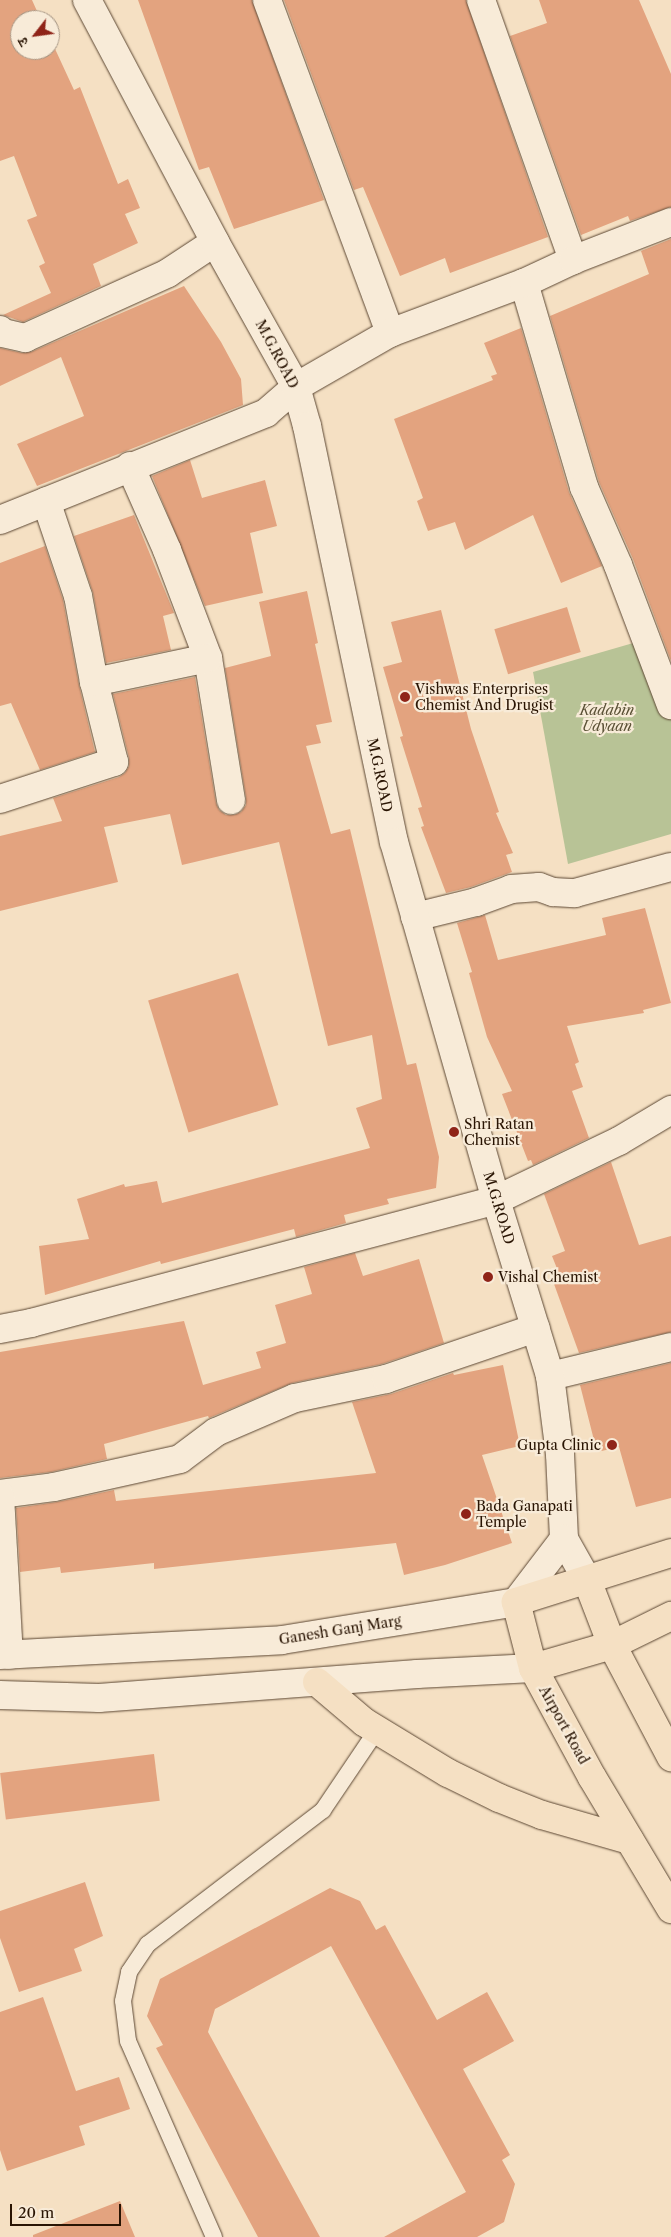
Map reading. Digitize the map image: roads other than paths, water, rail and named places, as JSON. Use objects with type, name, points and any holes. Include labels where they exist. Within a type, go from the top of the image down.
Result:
[{"type":"main road","name":"Ganesh Ganj Marg","points":[[516,1602],[671,1554]]},
{"type":"main road","points":[[587,1580],[612,1645],[670,1752]]},
{"type":"main road","name":"Airport Road","points":[[516,1602],[533,1668],[629,1840],[671,1909]]},
{"type":"main road","points":[[533,1668],[612,1645],[671,1616]]},
{"type":"main road","points":[[317,1682],[364,1722],[448,1772],[500,1798],[542,1815],[629,1840]]},
{"type":"street","name":"M.G.ROAD","points":[[87,0],[215,242],[296,387],[307,426],[394,842],[496,1200],[550,1376],[560,1454],[564,1539],[587,1580]]},
{"type":"street","points":[[267,0],[390,333]]},
{"type":"street","points":[[481,0],[573,260]]},
{"type":"street","points":[[0,520],[130,466],[266,413],[296,387],[390,333],[524,283],[573,260],[671,222]]},
{"type":"street","points":[[0,330],[3,333],[25,338],[168,273],[215,242]]},
{"type":"street","points":[[524,283],[584,487],[618,565],[671,705]]},
{"type":"street","points":[[130,466],[167,550],[208,658],[231,800]]},
{"type":"street","points":[[0,799],[114,762],[94,682],[78,596],[46,501]]},
{"type":"street","points":[[94,682],[208,658]]},
{"type":"street","points":[[415,917],[476,902],[511,889],[538,888],[553,892],[575,893],[671,867]]},
{"type":"street","points":[[0,1329],[31,1323],[496,1200],[588,1158],[671,1110]]},
{"type":"street","points":[[4,1655],[0,1495],[54,1487],[180,1459],[216,1432],[295,1398],[386,1379],[536,1328]]},
{"type":"street","points":[[550,1376],[671,1347]]},
{"type":"street","points":[[516,1602],[564,1539]]},
{"type":"street","name":"Ganesh Ganj Marg","points":[[4,1655],[282,1640],[516,1602]]},
{"type":"street","points":[[0,1695],[99,1698],[533,1668]]},
{"type":"lane","points":[[214,2237],[128,2040],[123,2001],[130,1972],[148,1944],[324,1810],[377,1730]]},
{"type":"place","name":"Vishwas Enterprises Chemist And Drugist","points":[[405,697]]},
{"type":"place","name":"Shri Ratan Chemist","points":[[454,1132]]},
{"type":"place","name":"Vishal Chemist","points":[[488,1277]]},
{"type":"place","name":"Gupta Clinic","points":[[612,1445]]},
{"type":"place","name":"Bada Ganapati Temple","points":[[466,1514]]},
{"type":"park label","name":"Kadabin Udyaan","points":[[607,718]]}]
